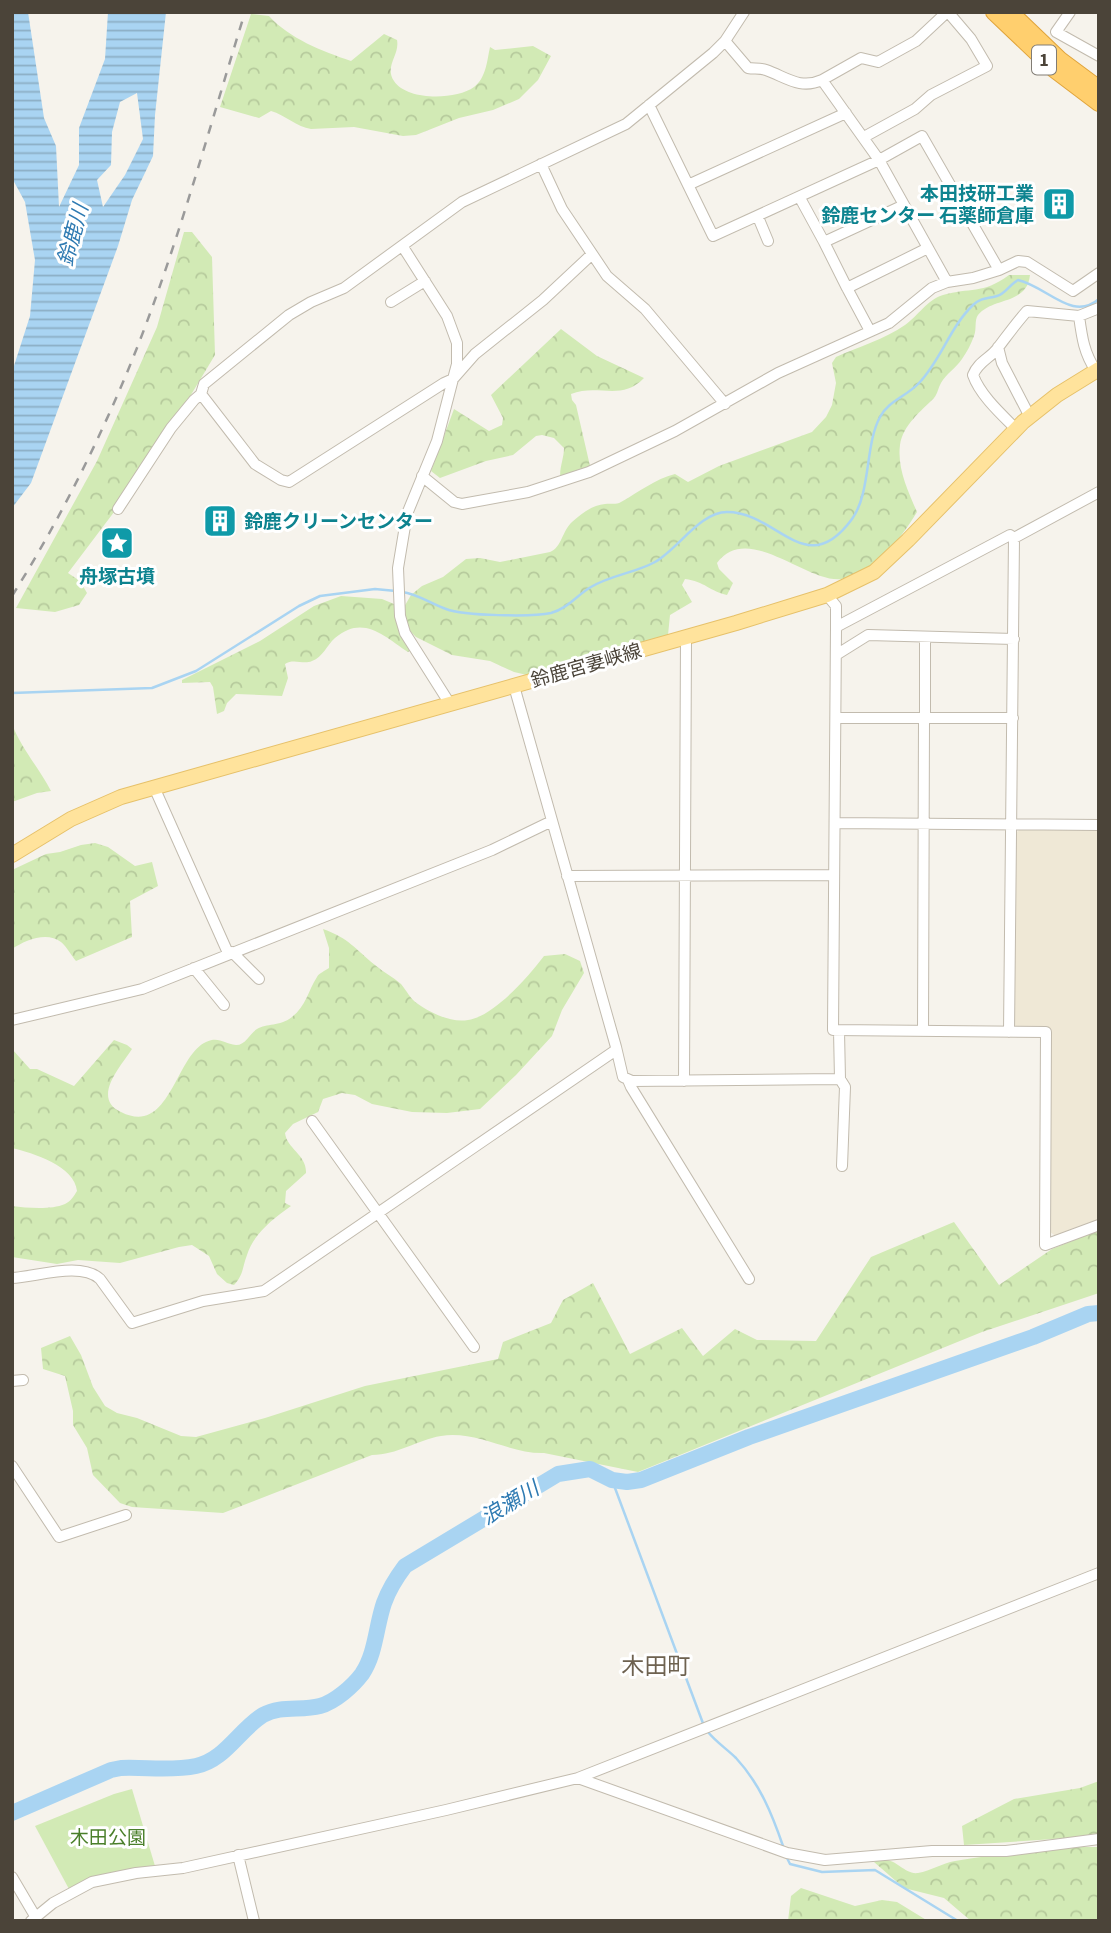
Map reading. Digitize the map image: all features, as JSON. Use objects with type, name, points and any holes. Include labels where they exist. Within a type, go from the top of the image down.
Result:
[{"type":"highway","name":"1","points":[[994,12],[1045,62],[1099,103]]},
{"type":"highway","name":"1","points":[[1010,12],[1052,52],[1099,89]]},
{"type":"main road","name":"鈴鹿宮妻峡線","points":[[12,855],[71,819],[108,802],[154,787],[686,638],[827,595],[874,572],[1016,429],[1057,396],[1097,370]]},
{"type":"street","points":[[118,509],[171,428],[201,394],[204,384],[289,315],[344,288],[462,202],[626,124],[725,41],[744,12]]},
{"type":"street","points":[[725,41],[748,68],[762,69],[796,84],[813,84],[861,58],[878,62],[916,41],[948,12],[971,38],[987,66],[932,95],[915,109],[863,137]]},
{"type":"street","points":[[1070,12],[1056,32],[1099,56]]},
{"type":"street","points":[[822,80],[879,160],[947,282]]},
{"type":"street","points":[[649,105],[713,236],[800,198],[922,136],[999,270]]},
{"type":"street","points":[[688,185],[846,113]]},
{"type":"street","points":[[541,164],[562,209],[607,276],[645,309],[725,404]]},
{"type":"street","points":[[800,198],[870,331]]},
{"type":"street","points":[[824,242],[904,205]]},
{"type":"street","points":[[758,217],[768,241]]},
{"type":"street","points":[[403,247],[447,316],[455,336],[457,364],[437,441],[407,513],[398,568],[400,616],[405,633],[450,704]]},
{"type":"street","points":[[847,288],[928,248]]},
{"type":"street","points":[[201,394],[254,464],[289,482],[453,379],[475,354],[543,300],[592,255]]},
{"type":"street","points":[[422,476],[454,502],[462,504],[528,492],[589,472],[725,404],[778,373],[889,323],[932,288],[947,282],[972,278],[1018,261],[1027,262],[1073,291],[1099,273]]},
{"type":"street","points":[[391,302],[425,281]]},
{"type":"street","points":[[1016,429],[987,397],[974,374],[978,365],[998,347],[1027,311],[1079,316],[1099,308]]},
{"type":"street","points":[[1079,316],[1081,341],[1087,357],[1097,370]]},
{"type":"street","points":[[998,347],[1002,363],[1030,417]]},
{"type":"street","points":[[1014,538],[1099,492]]},
{"type":"street","points":[[836,627],[1010,535],[1014,538]]},
{"type":"street","points":[[1009,1032],[1014,538]]},
{"type":"street","points":[[827,595],[836,606],[833,1030],[1046,1032],[1045,1245],[1099,1225]]},
{"type":"street","points":[[836,655],[868,635],[1014,639]]},
{"type":"street","points":[[923,1031],[925,637]]},
{"type":"street","points":[[684,1081],[686,638]]},
{"type":"street","points":[[514,686],[623,1077],[628,1080],[749,1279]]},
{"type":"street","points":[[836,718],[1013,718]]},
{"type":"street","points":[[154,787],[216,930],[230,953],[259,979]]},
{"type":"street","points":[[12,1020],[142,989],[492,850],[552,821]]},
{"type":"street","points":[[835,823],[1099,825]]},
{"type":"street","points":[[567,876],[834,875]]},
{"type":"street","points":[[194,968],[224,1005]]},
{"type":"street","points":[[839,1031],[840,1079],[845,1087],[842,1166]]},
{"type":"street","points":[[12,1278],[64,1271],[94,1274],[132,1324],[203,1301],[264,1292],[616,1050]]},
{"type":"street","points":[[628,1080],[840,1079]]},
{"type":"street","points":[[312,1121],[474,1347]]},
{"type":"street","points":[[12,1466],[59,1537],[126,1515]]},
{"type":"street","points":[[12,1877],[33,1918],[92,1882],[136,1873],[183,1868],[578,1778],[1099,1573]]},
{"type":"street","points":[[578,1778],[781,1851],[836,1861],[932,1851],[1006,1851],[1099,1839]]},
{"type":"street","points":[[238,1855],[254,1921]]},
{"type":"shaded area","points":[[1020,829],[1099,829],[1099,1221],[1057,1237],[1050,1232],[1050,1029],[1017,1028],[1013,1023],[1015,834]]},
{"type":"green space","points":[[251,14],[269,16],[297,38],[351,61],[384,34],[397,40],[391,76],[400,88],[420,95],[444,96],[474,87],[484,74],[490,47],[495,50],[533,46],[551,56],[538,80],[519,99],[416,135],[403,136],[354,127],[311,129],[271,111],[259,118],[220,107]]},
{"type":"green space","points":[[184,232],[192,232],[212,257],[215,355],[145,471],[68,573],[80,581],[87,593],[79,605],[55,612],[16,608],[97,461],[157,327]]},
{"type":"green space","points":[[1009,275],[1030,275],[1028,285],[1016,296],[984,309],[978,315],[974,336],[964,356],[943,380],[934,398],[905,431],[900,445],[900,462],[917,512],[895,543],[865,570],[842,579],[828,578],[761,551],[745,548],[730,552],[717,563],[719,569],[733,583],[727,595],[685,579],[682,585],[692,602],[670,615],[668,635],[527,675],[490,661],[452,655],[416,637],[407,628],[404,607],[411,595],[422,586],[443,577],[466,559],[480,558],[500,562],[550,552],[572,522],[591,508],[619,503],[654,482],[675,474],[688,482],[719,466],[812,432],[826,417],[832,405],[836,383],[832,363],[836,357],[897,330],[937,297],[983,288]]},
{"type":"green space","points":[[561,329],[597,356],[644,378],[627,389],[618,391],[591,390],[571,394],[590,466],[582,475],[561,480],[564,448],[554,438],[542,435],[536,436],[513,455],[486,461],[440,478],[431,471],[454,409],[489,431],[502,425],[503,418],[491,395]]},
{"type":"green space","points":[[341,596],[382,599],[394,604],[413,649],[408,652],[373,630],[355,628],[345,631],[316,659],[285,664],[288,678],[282,696],[236,694],[227,703],[224,711],[217,714],[210,682],[182,683],[182,680],[260,641],[314,606]]},
{"type":"green space","points":[[12,724],[51,791],[12,802]]},
{"type":"green space","points":[[95,843],[108,847],[135,866],[152,862],[158,886],[130,901],[132,937],[76,961],[61,942],[49,937],[30,940],[12,949],[12,870],[46,854]]},
{"type":"green space","points":[[323,929],[351,944],[401,984],[418,1004],[448,1019],[468,1020],[489,1011],[520,984],[544,956],[565,954],[580,961],[584,973],[562,1010],[552,1036],[480,1109],[447,1113],[412,1112],[372,1104],[355,1095],[342,1093],[323,1099],[318,1112],[293,1124],[285,1133],[303,1161],[306,1173],[286,1191],[285,1203],[291,1206],[271,1221],[254,1240],[234,1285],[227,1283],[217,1274],[209,1256],[192,1245],[120,1263],[78,1260],[57,1264],[12,1257],[12,1206],[59,1206],[69,1201],[77,1191],[69,1174],[52,1162],[12,1148],[12,1049],[30,1069],[37,1069],[74,1086],[114,1040],[127,1045],[132,1049],[111,1082],[109,1099],[112,1106],[121,1112],[137,1117],[151,1114],[170,1092],[195,1050],[206,1042],[218,1040],[236,1045],[245,1041],[257,1029],[282,1022],[297,1013],[318,976],[329,968],[329,948]]},
{"type":"green space","points":[[954,1222],[999,1285],[1052,1249],[1099,1230],[1099,1293],[982,1332],[638,1472],[454,1435],[432,1438],[390,1453],[372,1455],[223,1513],[132,1507],[120,1503],[93,1475],[87,1448],[73,1425],[73,1411],[65,1376],[43,1369],[41,1348],[70,1336],[81,1355],[93,1387],[105,1406],[117,1413],[181,1436],[196,1437],[365,1386],[498,1359],[503,1342],[551,1323],[563,1300],[593,1283],[630,1354],[682,1328],[703,1356],[735,1329],[757,1340],[816,1341],[871,1257]]},
{"type":"green space","points":[[1099,1781],[1099,1836],[964,1845],[962,1826],[1014,1799],[1080,1788]]},
{"type":"green space","name":"木田公園","points":[[132,1789],[155,1866],[69,1889],[35,1826]]},
{"type":"green space","points":[[1099,1847],[1099,1921],[971,1921],[944,1898],[904,1888],[874,1862],[887,1860],[907,1871],[918,1873],[955,1861]]},
{"type":"green space","points":[[801,1888],[855,1906],[882,1900],[897,1902],[928,1921],[788,1921],[791,1896]]},
{"type":"water","name":"鈴鹿川","points":[[12,12],[28,12],[44,118],[56,146],[59,207],[79,165],[79,128],[105,59],[108,12],[166,12],[153,156],[132,200],[118,246],[31,483],[12,508],[12,372],[30,316],[35,260],[25,202],[12,178]],"holes":[[[137,93],[143,139],[125,175],[103,207],[97,180],[111,165],[112,132],[120,102]]]},
{"type":"waterway","points":[[402,592],[446,609],[467,613],[551,613],[599,583],[655,562],[698,524],[727,512],[762,522],[791,539],[806,544],[820,544],[836,537],[858,508],[875,428],[883,411],[914,388],[927,374],[958,323],[973,305],[982,299],[1000,295],[1018,280],[1069,305],[1079,307],[1099,299]]},
{"type":"waterway","points":[[12,693],[152,688],[196,671],[299,606],[320,596],[375,589],[396,591]]},
{"type":"waterway","name":"浪瀬川","points":[[12,1813],[111,1770],[178,1768],[206,1763],[224,1751],[263,1715],[277,1710],[320,1706],[332,1701],[354,1684],[367,1666],[384,1603],[405,1566],[558,1474],[590,1469],[612,1480],[641,1480],[749,1437],[1033,1337],[1088,1314],[1099,1313]]},
{"type":"waterway","points":[[612,1480],[704,1726]]},
{"type":"waterway","points":[[708,1732],[736,1758],[752,1778],[770,1811],[783,1846]]},
{"type":"waterway","points":[[786,1856],[790,1864],[822,1872],[875,1870],[958,1921]]},
{"type":"railway","points":[[12,596],[74,488],[126,375],[160,287],[245,12]]},
{"type":"place","name":"本田技研工業 鈴鹿センター 石薬師倉庫","points":[[1059,204]]},
{"type":"place","name":"鈴鹿クリーンセンター","points":[[220,521]]},
{"type":"place","name":"舟塚古墳","points":[[117,543]]},
{"type":"district","name":"木田町","points":[[656,1666]]}]
